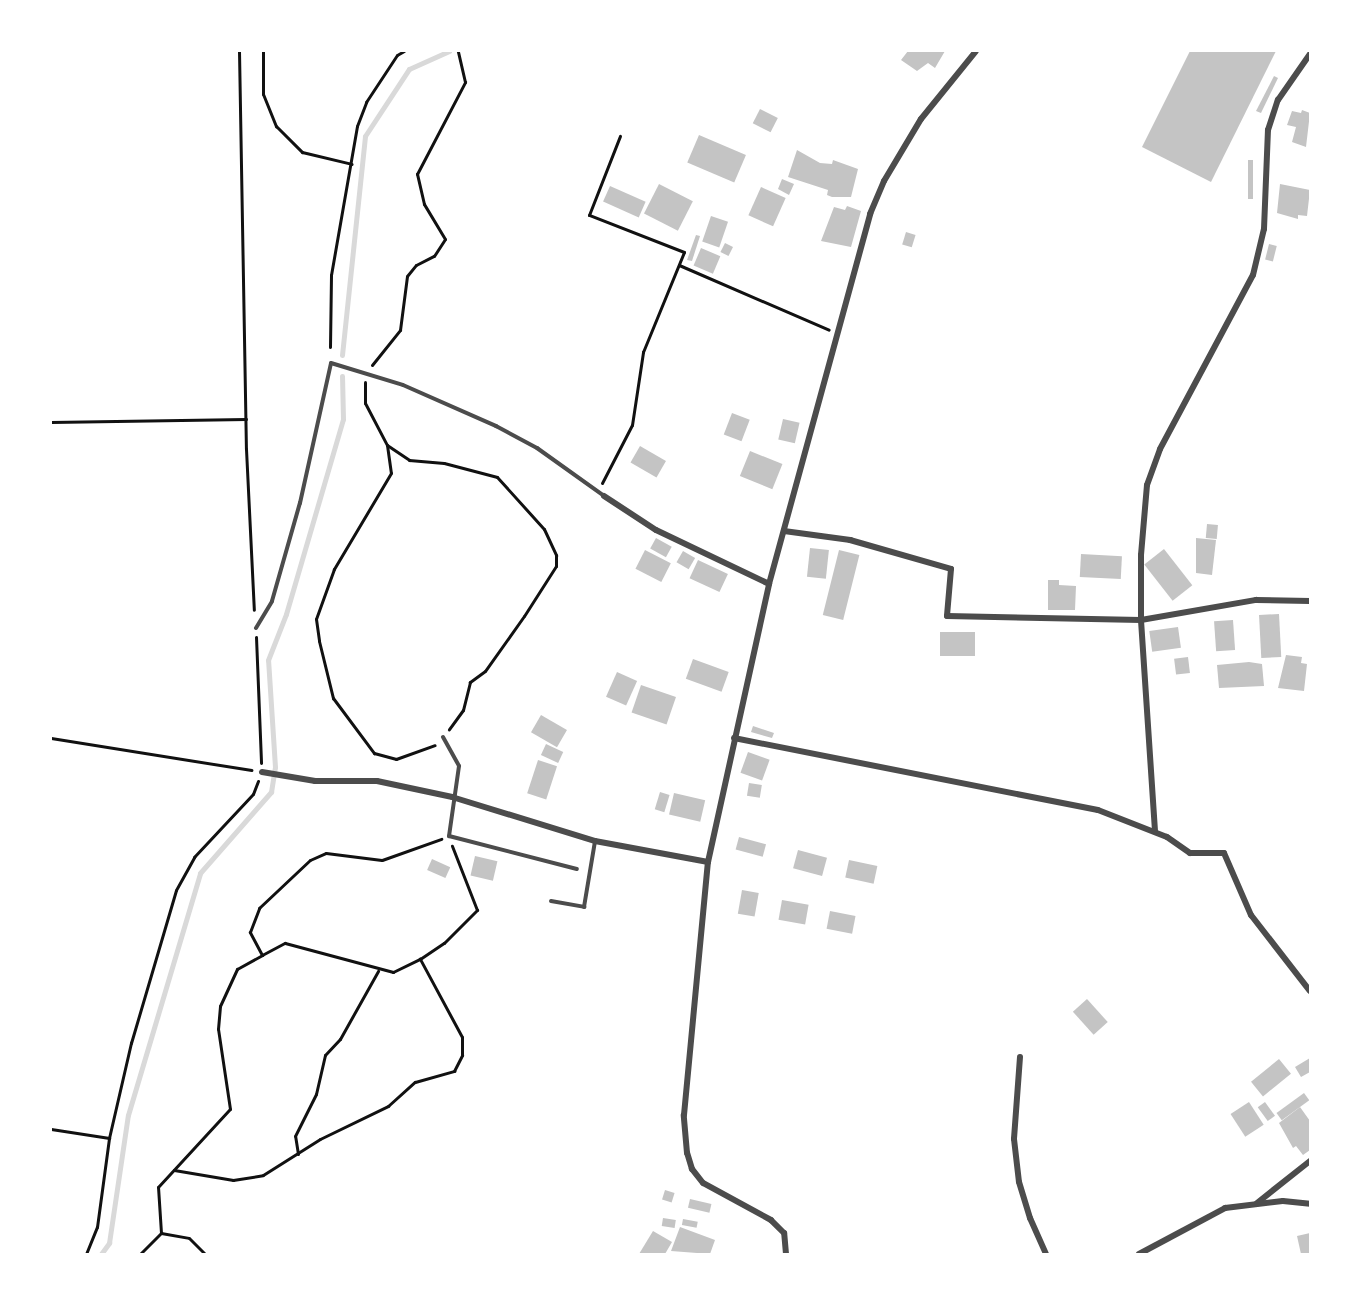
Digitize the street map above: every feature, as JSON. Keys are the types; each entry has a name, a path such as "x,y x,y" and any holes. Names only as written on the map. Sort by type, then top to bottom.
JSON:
{"street":[{"path":"786,1254 784,1233 771,1220 703,1183 692,1169 687,1153 684,1115 708,862 770,584 870,214 884,181 921,119 976,51"},
{"path":"1155,831 1141,620 1141,555 1147,485 1160,449 1253,276 1264,229 1268,130 1278,100 1310,54"},
{"path":"604,496 656,530 770,584"},
{"path":"784,531 850,540 951,569 947,615 1141,620 1256,600 1310,601"},
{"path":"734,738 1098,810 1155,831 1190,853 1224,853 1251,915 1310,991"},
{"path":"262,772 315,781 377,781 452,797 595,841 708,862"},
{"path":"1020,1057 1014,1090 1018,1171 1029,1218 1046,1254"},
{"path":"1256,1203 1310,1161"},
{"path":"1139,1254 1209,1215 1256,1203 1310,1204"}],"lane":[{"path":"256,628 272,601 300,503 331,363 403,385 496,426 597,489 604,496"},
{"path":"442,737 459,766 452,797 449,836 577,869"},
{"path":"551,901 584,907 595,841"}],"path":[{"path":"86,1254 97,1227 109,1138 131,1043 176,890 194,857 253,794 262,772 246,419 239,51"},
{"path":"262,51 264,102 283,136 302,152 351,164"},
{"path":"330,347 331,275 357,126 366,102 397,55 404,51"},
{"path":"386,350 400,330 407,276 417,265 434,256 445,238 424,204 417,174 465,82 458,52"},
{"path":"597,489 632,425 643,352 684,252 589,215 620,136"},
{"path":"679,265 837,333"},
{"path":"365,403 387,445 391,473 334,568 316,619 333,698 375,753 396,759 434,746 442,737 463,710 470,682 485,671 556,566 556,555 543,529 497,477 444,463 410,460 387,445"},
{"path":"51,423 246,419"},
{"path":"51,738 262,772"},
{"path":"140,1254 161,1233 158,1187 231,1109 218,1029 220,1006 237,969 285,943 378,971 393,972 420,959 444,943 477,910 449,836 382,860 326,853 310,860 259,908 250,932 262,955"},
{"path":"174,1170 233,1180 263,1175 320,1139 388,1106 415,1082 454,1071 462,1055 462,1038 420,959"},
{"path":"298,1155 296,1136 316,1094 325,1055 340,1039 378,971"},
{"path":"51,1129 109,1138"},
{"path":"161,1233 189,1238 205,1254"}],"building":[{"path":"908,51 945,51 935,68 928,63 917,71 901,60"},
{"path":"1190,51 1276,51 1211,182 1142,147"},
{"path":"1274,76 1278,78 1261,113 1256,111"},
{"path":"760,109 778,118 771,132 753,123"},
{"path":"1302,110 1310,113 1306,147 1292,142 1296,127 1287,125 1292,111 1301,113"},
{"path":"699,135 746,155 734,183 687,163"},
{"path":"797,150 820,163 832,164 833,160 858,169 851,197 832,197 827,195 828,190 788,177"},
{"path":"1248,160 1253,160 1253,199 1248,199"},
{"path":"782,179 794,184 789,195 778,189"},
{"path":"659,184 693,201 678,231 644,213"},
{"path":"1280,184 1310,190 1307,216 1298,215 1298,219 1277,213"},
{"path":"610,186 646,202 639,217 603,202"},
{"path":"761,187 786,198 773,226 748,215"},
{"path":"847,206 861,211 851,247 821,241 834,207 845,210"},
{"path":"711,216 728,222 719,247 702,242"},
{"path":"906,232 916,235 912,247 902,244"},
{"path":"696,235 700,236 692,261 687,260"},
{"path":"725,243 733,247 728,256 720,252"},
{"path":"1269,244 1277,246 1273,261 1265,260"},
{"path":"701,248 720,256 713,274 694,265"},
{"path":"732,413 750,420 741,441 724,434"},
{"path":"783,419 800,423 795,443 778,439"},
{"path":"640,446 666,461 656,477 630,462"},
{"path":"750,451 782,464 772,489 740,476"},
{"path":"1207,524 1218,525 1217,539 1206,538"},
{"path":"656,538 672,547 666,557 650,548"},
{"path":"1196,538 1216,540 1212,575 1196,573"},
{"path":"810,548 829,550 826,579 807,577"},
{"path":"1164,549 1192,585 1173,601 1144,564"},
{"path":"645,550 671,563 661,582 635,569"},
{"path":"839,550 859,555 843,620 823,615"},
{"path":"683,551 695,558 689,569 676,562"},
{"path":"1081,554 1122,556 1121,579 1080,577"},
{"path":"698,560 728,574 719,592 690,578"},
{"path":"1048,580 1059,580 1059,585 1076,586 1075,610 1048,610"},
{"path":"1279,614 1281,657 1261,658 1259,615"},
{"path":"1233,620 1235,650 1216,651 1214,621"},
{"path":"1178,627 1181,648 1152,652 1149,631"},
{"path":"940,632 975,632 975,656 940,656"},
{"path":"1286,655 1302,657 1301,663 1307,664 1304,691 1278,688"},
{"path":"1188,657 1190,673 1176,675 1174,659"},
{"path":"693,659 729,672 722,692 686,679"},
{"path":"1249,662 1262,664 1264,686 1219,688 1217,665"},
{"path":"617,672 637,681 626,706 606,697"},
{"path":"641,685 676,697 667,724 632,712"},
{"path":"541,715 567,730 557,747 531,732"},
{"path":"753,726 774,733 772,738 751,732"},
{"path":"546,744 563,752 558,763 541,755"},
{"path":"748,752 770,760 762,781 740,773"},
{"path":"538,760 557,766 546,799 527,793"},
{"path":"749,783 762,785 760,798 747,796"},
{"path":"660,792 670,795 664,812 655,809"},
{"path":"674,793 705,800 700,822 669,814"},
{"path":"739,837 766,844 763,857 736,850"},
{"path":"798,850 827,858 822,876 793,868"},
{"path":"475,856 497,861 493,881 471,875"},
{"path":"432,859 450,867 445,878 427,870"},
{"path":"849,860 877,866 874,884 845,878"},
{"path":"742,890 759,893 755,917 738,914"},
{"path":"782,900 809,905 805,924 779,920"},
{"path":"830,911 856,916 852,934 827,929"},
{"path":"1087,999 1108,1022 1094,1035 1073,1012"},
{"path":"1310,1058 1310,1072 1301,1077 1295,1067"},
{"path":"1279,1059 1291,1074 1263,1096 1251,1082"},
{"path":"1304,1093 1309,1100 1282,1120 1276,1113"},
{"path":"1249,1102 1264,1125 1245,1137 1231,1114"},
{"path":"1265,1102 1275,1116 1268,1121 1258,1107"},
{"path":"1300,1107 1310,1121 1310,1150 1303,1155 1296,1146 1293,1148 1279,1123"},
{"path":"665,1190 675,1193 672,1202 662,1200"},
{"path":"690,1199 711,1204 709,1213 688,1208"},
{"path":"663,1218 676,1220 675,1228 662,1226"},
{"path":"683,1219 698,1222 697,1228 682,1225"},
{"path":"680,1227 715,1240 710,1254 671,1251"},
{"path":"653,1231 672,1242 665,1254 639,1254"},
{"path":"1310,1233 1310,1254 1301,1254 1297,1236"}],"waterway":[{"path":"342,355 365,136 409,69 449,51"},
{"path":"101,1254 109,1243 128,1115 200,873 271,792 275,767 268,660 286,614 343,419 342,376"}]}
